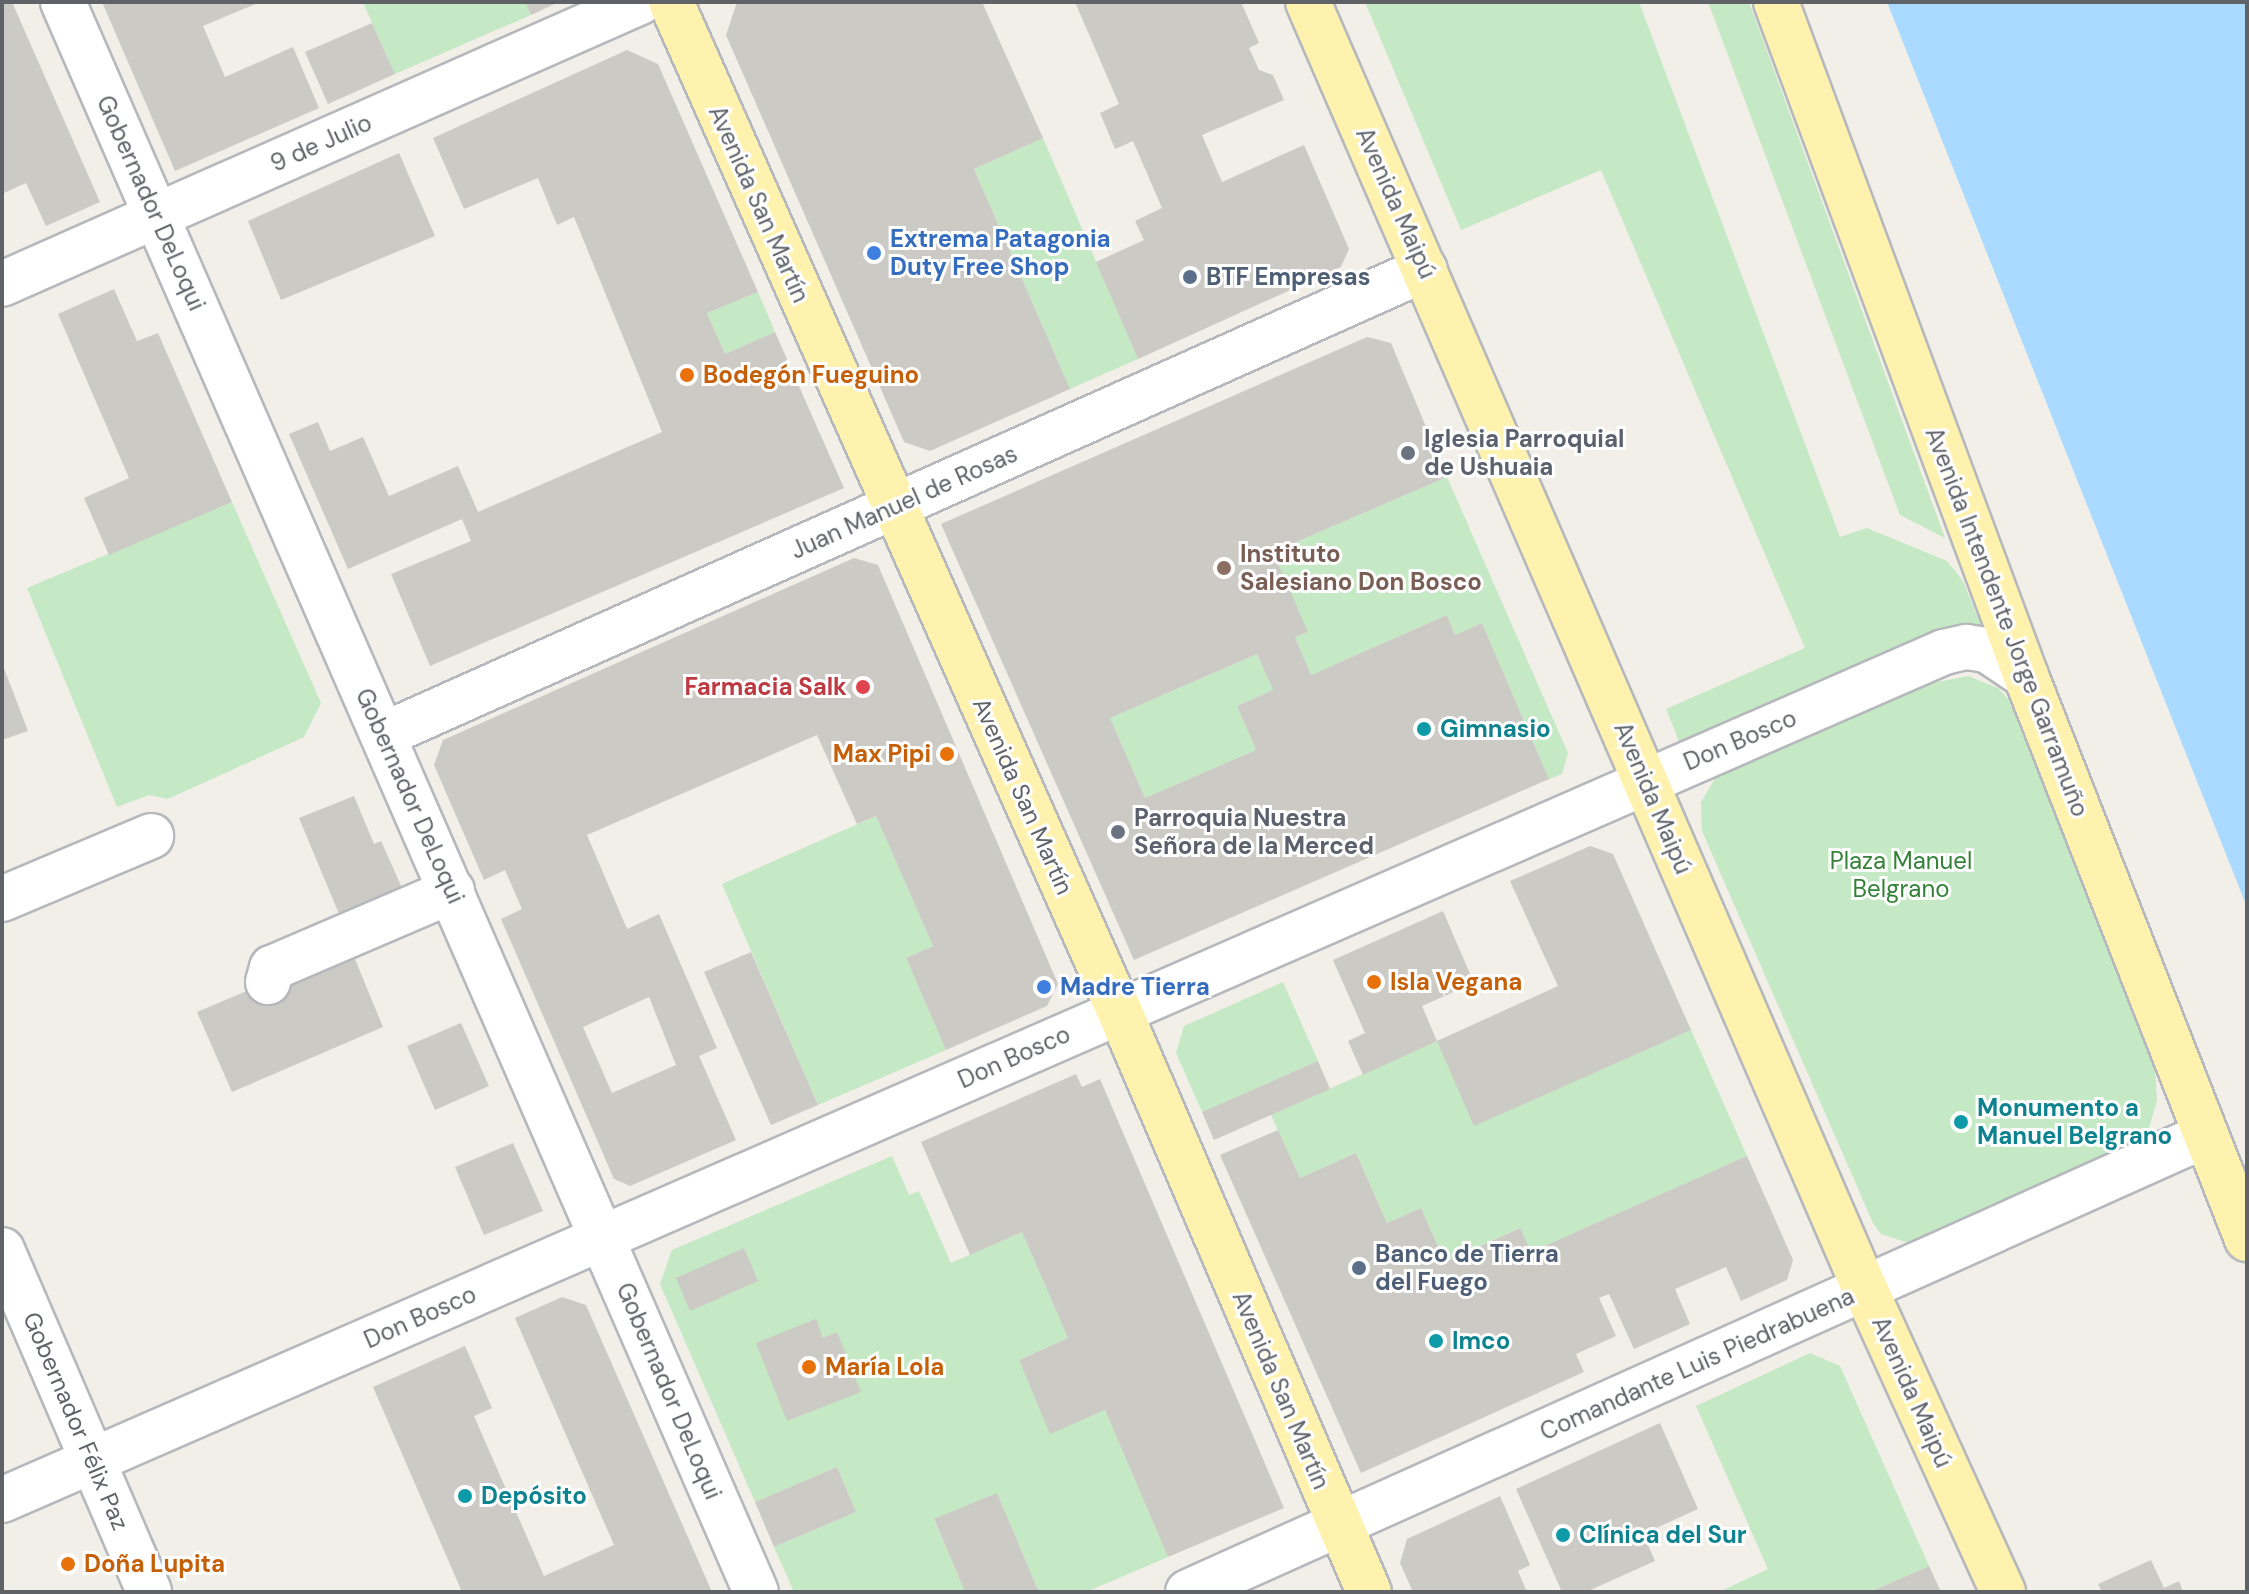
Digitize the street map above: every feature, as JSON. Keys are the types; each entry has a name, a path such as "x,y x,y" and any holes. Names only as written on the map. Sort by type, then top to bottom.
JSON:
{"main road":[{"name":"Avenida San Martín","path":"671,2 1119,1010 1369,1592"},
{"name":"Avenida Maipú","path":"1308,2 1865,1289 2003,1592"},
{"name":"Avenida Intendente Jorge Garramuño","path":"1776,2 2026,676 2247,1239"}],"street":[{"name":"Gobernador DeLoqui","path":"63,2 756,1592"},
{"name":"9 de Julio","path":"2,284 640,2"},
{"name":"Juan Manuel de Rosas","path":"383,735 1425,269"},
{"name":"Don Bosco","path":"2,1500 1944,652 1966,647 1987,650 2026,676"},
{"path":"2,899 151,836"},
{"path":"268,982 272,968 452,891"},
{"name":"Comandante Luis Piedrabuena","path":"1188,1592 2206,1135"},
{"name":"Gobernador Félix Paz","path":"2,1250 149,1592"}],"green space":[{"path":"363,2 525,2 531,15 395,74"},
{"path":"1365,2 1639,2 1840,537 1867,528 1947,561 1963,581 1986,638 1681,746 1666,709 1805,648 1601,170 1461,230"},
{"path":"1708,2 1749,2 1945,538 1900,515"},
{"path":"1043,138 1138,359 1070,389 974,169"},
{"path":"758,292 775,332 725,354 707,313"},
{"path":"1447,477 1568,753 1562,774 1549,779 1482,623 1455,635 1447,615 1311,675 1295,637 1307,632 1273,552"},
{"path":"232,502 321,703 304,737 168,799 149,795 117,807 27,588"},
{"path":"1257,654 1273,690 1237,706 1256,750 1145,798 1110,718"},
{"name":"Plaza Manuel Belgrano","path":"1968,676 1998,688 2009,700 2155,1068 2157,1101 2148,1131 2136,1145 1909,1243 1881,1234 1873,1223 1702,831 1701,802 1716,777 1729,768 1918,686"},
{"path":"876,816 933,946 906,958 946,1050 818,1105 722,884"},
{"path":"1283,982 1318,1061 1202,1112 1176,1053 1184,1026"},
{"path":"1691,1030 1747,1156 1531,1252 1519,1228 1445,1262 1421,1208 1387,1223 1356,1153 1300,1178 1271,1115 1437,1041 1541,1096"},
{"path":"892,1156 909,1195 919,1191 951,1263 1022,1232 1068,1338 1019,1360 1050,1433 1105,1410 1168,1557 1086,1592 1039,1592 997,1493 934,1520 965,1592 794,1592 774,1547 856,1512 837,1467 755,1502 660,1284 672,1250"},
{"path":"1810,1353 1840,1366 1929,1566 1870,1592 1719,1592 1768,1569 1696,1406"}],"water":[{"path":"1887,2 2247,2 2247,907"}],"building":[{"path":"2,2 12,2 100,202 46,226 26,183 2,194"},
{"path":"102,2 260,2 203,26 225,77 293,47 319,108 175,171"},
{"path":"525,2 559,2 531,15"},
{"path":"737,2 982,2 1043,138 974,169 1070,389 930,451 904,442 726,35"},
{"path":"1075,2 1241,2 1259,43 1249,48 1259,70 1273,75 1284,100 1202,135 1222,182 1304,145 1349,249 1341,267 1138,359 1096,262 1144,240 1135,221 1162,208 1133,141 1115,149 1100,113 1119,104"},
{"path":"372,23 395,74 328,104 305,52"},
{"path":"627,50 658,64 758,292 707,313 725,354 775,332 844,488 430,666 391,574 471,541 462,519 348,569 289,434 318,422 330,451 363,437 389,496 458,466 478,512 662,432 574,217 557,225 538,178 464,209 433,138"},
{"path":"399,153 435,236 281,300 248,221"},
{"path":"114,289 137,341 158,333 232,502 109,555 84,498 129,478 58,314"},
{"name":"Instituto Salesiano Don Bosco","path":"1367,337 1391,343 1447,477 1273,552 1308,632 1295,637 1311,675 1447,615 1455,635 1482,623 1549,779 1134,960 941,524","holes":["1257,654 1273,690 1237,706 1256,750 1145,798 1110,718"]},
{"path":"854,558 878,565 1058,984 1047,1006 946,1050 906,958 933,946 876,816 857,824 817,735 587,835 627,929 659,914 717,1048 699,1056 736,1140 630,1186 614,1179 501,919 522,909 505,870 484,880 434,765 443,740","holes":["649,997 676,1065 612,1093 583,1027"]},
{"path":"2,663 28,731 2,740"},
{"path":"354,796 374,844 381,841 407,899 344,926 299,818"},
{"path":"1590,846 1613,854 1691,1030 1474,1126 1437,1041 1558,986 1510,881"},
{"path":"1443,911 1474,983 1422,1006 1437,1041 1363,1075 1348,1041 1365,1033 1333,960"},
{"path":"350,947 383,1027 232,1092 197,1012"},
{"path":"751,952 818,1105 771,1125 704,972"},
{"path":"461,1023 489,1086 435,1110 407,1046"},
{"path":"1318,1061 1330,1089 1214,1140 1202,1112"},
{"path":"1076,1074 1082,1087 1100,1079 1284,1508 1168,1557 1105,1410 1050,1434 1019,1360 1068,1338 1022,1232 970,1255 921,1142"},
{"path":"1278,1130 1300,1178 1356,1153 1387,1223 1421,1208 1445,1262 1520,1228 1531,1252 1747,1156 1793,1260 1787,1280 1741,1301 1726,1267 1675,1289 1690,1324 1634,1349 1609,1294 1599,1298 1616,1336 1576,1354 1584,1372 1361,1473 1220,1155"},
{"path":"513,1143 543,1211 484,1235 455,1167"},
{"path":"744,1248 758,1281 690,1311 676,1278"},
{"path":"562,1297 586,1305 712,1592 462,1592 373,1387 465,1346 492,1408 474,1416 544,1576 614,1545 515,1318"},
{"name":"María Lola","path":"816,1319 823,1338 837,1332 861,1392 787,1421 756,1343"},
{"path":"1660,1423 1698,1509 1643,1534 1655,1561 1586,1592 1562,1592 1516,1489"},
{"path":"837,1467 856,1512 774,1547 755,1502"},
{"path":"997,1493 1039,1592 965,1592 934,1519"},
{"path":"1500,1496 1530,1565 1518,1571 1527,1592 1413,1592 1400,1563 1407,1539"},
{"path":"2151,1560 2164,1588 2179,1581 2183,1592 2102,1592 2098,1584"},
{"path":"1929,1566 1941,1592 1870,1592"}],"place":[{"name":"Extrema Patagonia Duty Free Shop","path":"874,253"},
{"name":"BTF Empresas","path":"1190,277"},
{"name":"Bodegón Fueguino","path":"687,375"},
{"name":"Iglesia Parroquial de Ushuaia","path":"1408,453"},
{"name":"Instituto Salesiano Don Bosco","path":"1224,568"},
{"name":"Farmacia Salk","path":"863,687"},
{"name":"Gimnasio","path":"1424,729"},
{"name":"Max Pipi","path":"947,754"},
{"name":"Parroquia Nuestra Señora de la Merced","path":"1118,832"},
{"name":"Isla Vegana","path":"1374,982"},
{"name":"Madre Tierra","path":"1044,987"},
{"name":"Monumento a Manuel Belgrano","path":"1961,1122"},
{"name":"Banco de Tierra del Fuego","path":"1359,1268"},
{"name":"Imco","path":"1436,1341"},
{"name":"María Lola","path":"809,1367"},
{"name":"Depósito","path":"465,1496"},
{"name":"Clínica del Sur","path":"1563,1535"},
{"name":"Doña Lupita","path":"68,1564"}]}
